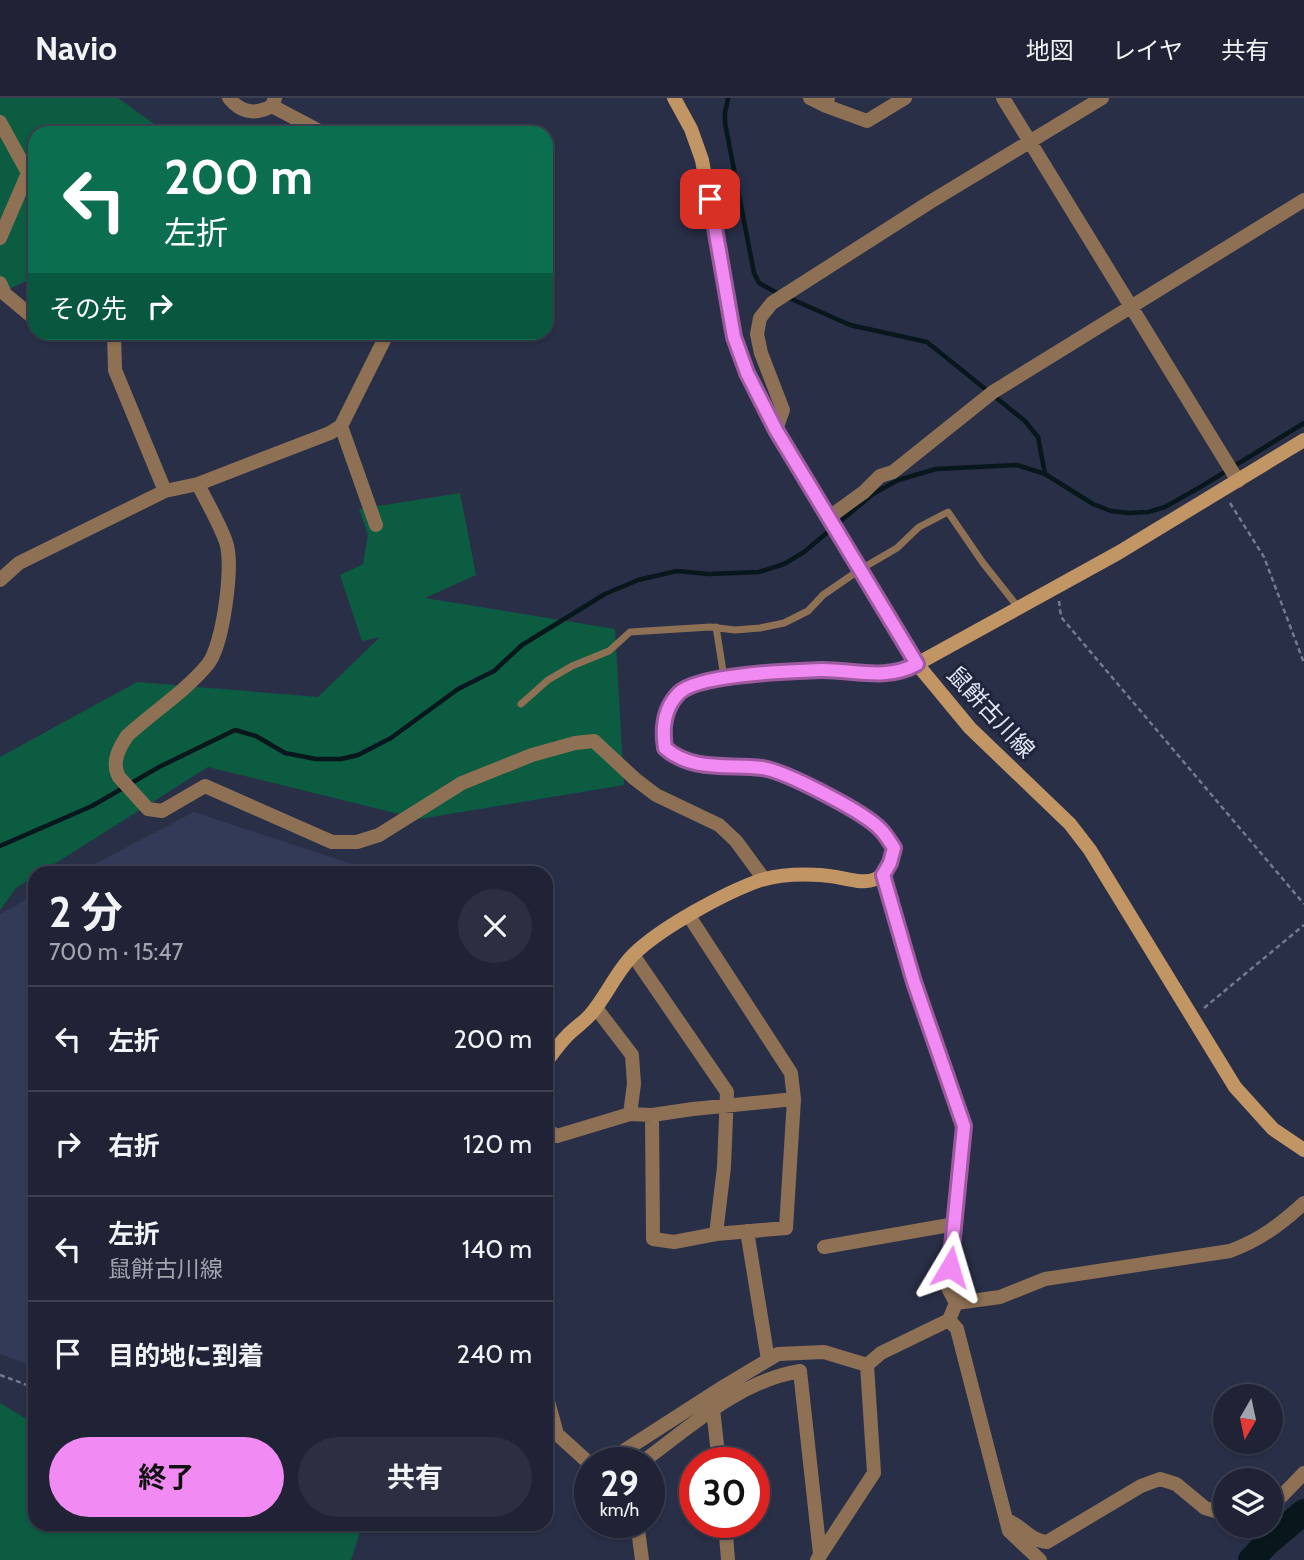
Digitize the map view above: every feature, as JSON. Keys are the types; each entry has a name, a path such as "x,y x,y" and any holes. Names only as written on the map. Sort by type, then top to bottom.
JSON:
{"street":[{"path":"229,98 243,110 253,113 273,102 312,126"},
{"name":"鼠餅古川線","path":"674,98 691,129 702,160 730,318 740,355 776,430 839,533 857,572 917,664 971,728 1070,824 1090,850 1235,1087 1273,1129 1304,1149"},
{"path":"810,98 827,102 867,121 905,98"},
{"path":"1003,98 1233,472"},
{"path":"776,430 783,410 761,353 757,334 760,318 774,302 930,202 1102,98"},
{"path":"0,122 28,173 0,238"},
{"path":"829,518 864,492 880,476 893,472 989,394 1304,200"},
{"path":"0,283 5,294 28,313"},
{"path":"114,340 115,369 164,491"},
{"path":"0,580 19,563 164,491 198,484 330,433 341,426 384,340"},
{"path":"341,426 376,526"},
{"path":"553,1053 596,1008 633,954 666,930 726,894 764,879 821,875 869,883 883,875 890,863 894,848 880,828 792,777 765,768 689,764 665,748 662,731 664,722 680,692 724,677 823,670 887,674 906,670 1118,553 1223,491 1233,472 1304,440"},
{"path":"198,484 229,555 221,631 217,648 206,666 127,736 118,750 116,771 119,777 148,809 162,811 205,786 332,842 357,842 379,835 462,783 532,755 575,743 594,741 656,795 719,825 736,841 764,879"},
{"path":"883,875 914,982 964,1126 948,1288 956,1303"},
{"path":"652,1115 653,1239 674,1242 716,1234 786,1228 794,1100 791,1073 689,916"},
{"path":"633,954 727,1092 724,1167 716,1234"},
{"path":"596,1008 632,1055 634,1084 630,1114"},
{"path":"553,1134 557,1136 630,1114 652,1115 794,1100"},
{"path":"956,1303 1000,1297 1045,1279 1230,1251 1252,1243 1278,1227 1304,1203"},
{"path":"824,1247 955,1224"},
{"path":"747,1231 768,1360"},
{"path":"867,1365 881,1353 949,1320 956,1303"},
{"path":"949,1320 957,1329 1006,1520 1013,1536 1040,1560"},
{"path":"630,1447 778,1354 824,1352 867,1365"},
{"path":"819,1557 874,1473 867,1365"},
{"path":"662,1447 720,1404 777,1375 800,1371 819,1557"},
{"path":"713,1409 717,1447"},
{"path":"553,1419 557,1434 574,1449"},
{"path":"1283,1495 1304,1473"},
{"path":"1006,1520 1016,1523 1037,1541 1047,1542 1142,1486 1160,1479 1176,1484 1205,1508 1213,1510"},
{"path":"640,1538 642,1560"},
{"path":"726,1538 728,1560"}],"lane":[{"path":"521,704 548,680 572,666 609,651 630,632 716,627 723,630 747,629 784,623 808,611 823,595 897,548 919,527 948,512 982,563 1018,607"},
{"path":"716,627 724,677"}],"path":[{"path":"1223,491 1264,557 1304,663"},
{"path":"1058,584 1061,617 1304,904"},
{"path":"1192,1018 1304,925"},
{"path":"0,1375 28,1385"}],"shaded area":[{"path":"194,812 358,866 90,866"},
{"path":"28,899 28,1364 0,1354 0,914"}],"green space":[{"path":"0,98 118,98 157,126 28,126 28,280 0,293"},
{"path":"460,493 476,575 425,598 615,629 624,785 419,819 208,767 51,866 28,866 28,880 16,888 0,910 0,757 137,682 318,697 380,637 362,641 340,575 363,564 368,535 359,509"},
{"path":"0,1403 28,1420 28,1531 361,1531 351,1560 0,1560"}],"waterway":[{"path":"728,98 725,123 754,273 759,283 779,294"},
{"path":"787,297 850,325 927,342 1025,421 1038,437 1045,474"},
{"path":"0,846 92,806 159,767 235,730 256,736 285,753 316,759 341,759 358,755 391,738 458,689 494,671 522,645 605,594 638,580 677,571 709,574 759,572 784,564 804,552 873,494 898,480 936,469 1017,465 1045,474 1093,504 1111,511 1148,512 1165,507 1202,486 1304,423"},
{"path":"1251,1560 1304,1512"}],"route":[{"path":"710,199 734,337 747,373 776,430 917,664 906,670 887,674 823,670 724,677 701,683 680,692 667,713 662,731 665,748 689,764 765,768 792,777 880,828 894,848 883,875 914,982 964,1126 950,1267"}]}
